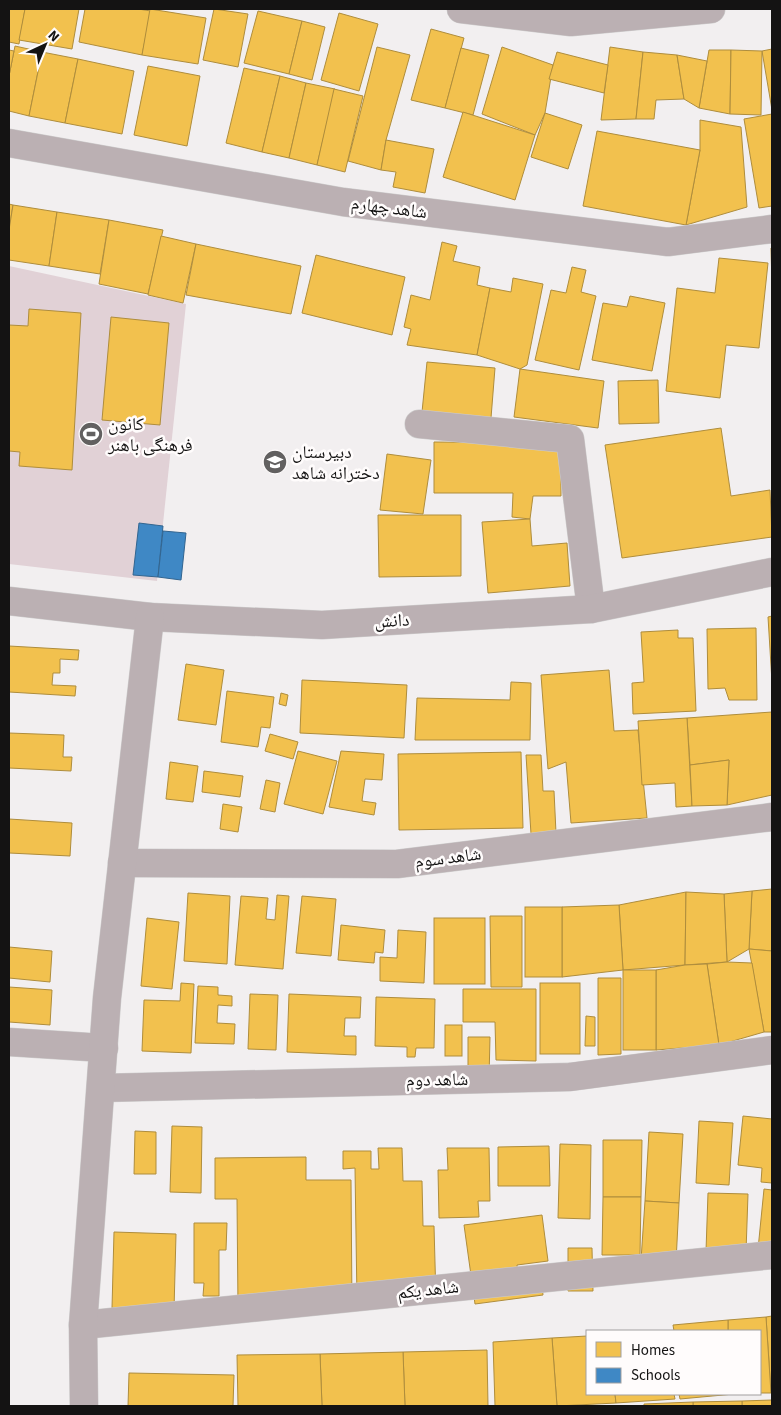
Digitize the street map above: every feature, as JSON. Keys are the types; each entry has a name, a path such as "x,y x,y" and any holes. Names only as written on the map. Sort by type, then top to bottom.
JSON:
{"street":[{"path":"462,9 571,22 711,9"},
{"name":"شاهد چهارم","path":"9,143 343,202 668,242 772,229"},
{"path":"419,424 570,439 591,609"},
{"name":"دانش","path":"9,601 150,618 322,625 591,609 772,572"},
{"path":"84,1406 83,1325 100,1088 122,863 150,618"},
{"name":"شاهد سوم","path":"122,863 396,864 772,817"},
{"path":"9,1042 104,1048"},
{"name":"شاهد دوم","path":"100,1088 570,1077 772,1050"},
{"name":"شاهد یکم","path":"83,1325 772,1256"}],"shaded area":[{"name":"کانون فرهنگی باهنر","path":"9,266 186,304 157,581 9,564"}],"building: Homes":[{"path":"9,9 25,9 19,44 9,42"},
{"path":"25,9 79,9 72,49 19,40"},
{"path":"85,9 138,9 151,11 142,55 79,42"},
{"path":"150,9 206,18 198,64 142,55"},
{"path":"214,9 248,14 238,67 203,60"},
{"path":"258,11 302,21 289,74 244,63"},
{"path":"339,13 378,24 359,91 321,80"},
{"path":"302,21 325,27 312,80 289,74"},
{"path":"431,29 464,38 445,108 411,100"},
{"path":"15,46 42,52 29,116 9,111 9,76"},
{"path":"377,47 410,55 386,140 381,170 348,161"},
{"path":"502,47 553,65 545,113 535,135 482,114"},
{"path":"610,47 643,52 636,119 601,120"},
{"path":"461,48 489,55 473,115 445,108"},
{"path":"772,49 772,110 762,51"},
{"path":"9,50 14,51 9,76"},
{"path":"709,50 731,50 730,114 699,108"},
{"path":"731,50 762,51 761,115 730,114"},
{"path":"42,52 78,59 65,123 29,116"},
{"path":"557,52 608,65 604,93 549,79"},
{"path":"643,52 677,55 684,99 656,100 654,119 636,119"},
{"path":"677,55 707,61 699,108 684,99"},
{"path":"78,59 134,71 122,134 65,123"},
{"path":"148,66 200,76 187,146 134,135"},
{"path":"244,68 280,76 262,152 226,143"},
{"path":"280,76 306,83 289,158 262,152"},
{"path":"306,83 335,89 317,165 289,158"},
{"path":"334,89 363,96 345,172 317,165"},
{"path":"463,112 535,135 515,200 443,177"},
{"path":"545,113 582,125 568,169 531,157"},
{"path":"772,114 772,206 759,208 744,119"},
{"path":"700,120 741,127 747,207 686,225 700,150"},
{"path":"597,131 700,150 686,225 583,206"},
{"path":"386,140 434,149 425,193 393,187 396,172 381,170"},
{"path":"9,204 13,205 9,230"},
{"path":"13,205 57,212 49,266 9,260 9,230"},
{"path":"57,212 109,220 100,274 49,266"},
{"path":"109,220 163,230 148,294 99,284"},
{"path":"161,236 196,244 183,303 148,295"},
{"path":"442,242 457,246 453,261 480,267 477,285 490,288 477,355 407,345 411,329 404,327 411,295 430,300"},
{"path":"196,244 301,266 291,314 186,295"},
{"path":"771,248 772,248 772,286"},
{"path":"316,255 405,277 392,335 302,313"},
{"path":"719,258 768,263 759,348 726,345 720,398 666,391 677,288 715,293"},
{"path":"572,267 586,270 581,292 596,296 579,370 535,360 551,290 566,293"},
{"path":"513,278 543,284 527,365 520,369 477,355 490,288 511,292"},
{"path":"630,296 665,303 652,371 592,360 603,303 627,307"},
{"path":"29,309 81,313 72,470 19,466 20,452 9,451 9,325 28,326"},
{"path":"111,317 169,323 160,425 102,420"},
{"path":"427,362 495,368 491,418 422,412"},
{"path":"520,369 604,381 598,428 514,417"},
{"path":"658,380 659,423 619,424 618,381"},
{"path":"721,428 731,496 770,490 772,537 622,558 605,445"},
{"path":"434,442 561,443 561,496 533,496 530,519 512,517 513,493 434,493"},
{"path":"387,454 431,460 423,514 380,510"},
{"path":"378,515 461,515 461,576 379,577"},
{"path":"530,519 532,546 567,543 570,586 488,593 482,522"},
{"path":"772,616 772,682 768,617"},
{"path":"756,628 757,700 729,700 725,688 708,689 707,629"},
{"path":"678,630 678,638 693,638 696,711 633,714 632,683 644,682 641,632"},
{"path":"9,646 79,650 78,660 60,659 60,673 53,673 52,685 76,686 75,696 9,692"},
{"path":"186,664 224,670 216,725 178,720"},
{"path":"609,670 614,731 638,730 647,818 571,823 566,762 548,769 541,675"},
{"path":"302,680 407,685 404,738 300,733"},
{"path":"511,682 531,683 530,740 415,740 417,698 510,700"},
{"path":"227,691 274,697 270,728 261,727 258,747 221,742"},
{"path":"281,693 288,695 286,706 279,704"},
{"path":"772,712 772,795 727,805 729,760 690,765 687,718"},
{"path":"687,718 692,806 676,807 675,783 642,785 638,721"},
{"path":"9,733 64,735 63,757 72,757 71,771 9,768"},
{"path":"270,734 298,742 293,759 265,751"},
{"path":"298,751 337,761 323,814 284,804"},
{"path":"341,751 384,754 382,780 365,779 362,801 376,803 374,815 329,807"},
{"path":"521,752 523,828 399,830 398,754"},
{"path":"526,755 541,755 543,791 554,791 556,833 531,834"},
{"path":"729,760 727,805 692,806 690,765"},
{"path":"170,762 198,766 193,802 166,799"},
{"path":"204,771 243,776 240,797 202,792"},
{"path":"266,780 280,783 275,812 260,809"},
{"path":"223,804 242,807 238,832 220,829"},
{"path":"9,819 72,823 70,856 9,853"},
{"path":"772,889 772,951 749,949 752,891"},
{"path":"752,891 749,949 727,962 724,894"},
{"path":"686,892 685,965 623,970 619,905"},
{"path":"686,892 724,894 727,962 685,965"},
{"path":"188,893 230,896 227,964 184,961"},
{"path":"277,895 289,896 283,969 235,965 241,896 268,898 266,919 275,920"},
{"path":"302,896 336,899 331,956 296,953"},
{"path":"619,905 623,970 562,977 562,907"},
{"path":"525,907 562,907 562,977 525,977"},
{"path":"490,916 522,916 522,987 491,987"},
{"path":"147,918 179,922 172,989 141,986"},
{"path":"434,918 485,918 485,984 434,984"},
{"path":"341,925 385,930 383,953 375,952 374,963 338,960"},
{"path":"398,930 426,932 424,983 380,981 380,957 397,958"},
{"path":"9,947 52,951 50,982 9,978"},
{"path":"749,949 772,951 772,1032 764,1032"},
{"path":"727,962 752,963 764,1032 719,1045 707,964"},
{"path":"707,964 719,1045 656,1050 656,970 685,965"},
{"path":"623,970 656,970 656,1050 623,1050"},
{"path":"598,978 621,978 621,1054 598,1055"},
{"path":"181,983 194,984 191,1053 142,1051 144,1000 180,1001"},
{"path":"540,983 580,983 580,1054 540,1054"},
{"path":"198,986 218,987 218,995 232,996 232,1006 218,1005 217,1023 235,1024 234,1044 195,1043"},
{"path":"9,987 52,990 50,1025 9,1022"},
{"path":"463,989 536,989 536,1061 496,1060 495,1022 463,1022"},
{"path":"250,994 278,995 276,1050 248,1049"},
{"path":"289,994 361,997 360,1018 345,1018 344,1036 356,1036 356,1055 287,1052"},
{"path":"376,997 435,999 434,1048 416,1048 415,1057 407,1057 407,1047 375,1046"},
{"path":"586,1016 595,1017 595,1046 585,1046"},
{"path":"445,1025 462,1025 462,1056 445,1056"},
{"path":"468,1037 490,1037 489,1079 468,1078"},
{"path":"743,1116 772,1119 772,1183 761,1182 762,1168 738,1165"},
{"path":"699,1121 733,1123 729,1185 696,1183"},
{"path":"172,1126 202,1127 201,1193 170,1192"},
{"path":"135,1131 156,1132 156,1174 134,1174"},
{"path":"649,1132 683,1134 679,1203 645,1201"},
{"path":"603,1140 642,1140 641,1197 603,1197"},
{"path":"560,1144 591,1145 590,1219 558,1218"},
{"path":"549,1146 550,1186 498,1186 498,1147"},
{"path":"378,1148 402,1148 403,1181 422,1181 423,1226 434,1226 436,1299 357,1300 355,1168 343,1169 343,1151 371,1151 371,1169 379,1169"},
{"path":"447,1148 489,1148 490,1201 478,1201 479,1217 439,1218 438,1170 448,1170"},
{"path":"306,1157 306,1180 351,1180 352,1308 238,1308 237,1199 215,1199 215,1158"},
{"path":"764,1189 772,1190 772,1250 758,1249"},
{"path":"708,1193 748,1194 746,1252 706,1251"},
{"path":"603,1197 641,1197 640,1255 602,1255"},
{"path":"645,1201 679,1203 676,1262 641,1260"},
{"path":"542,1215 548,1261 517,1265 518,1278 541,1275 543,1295 475,1304 464,1225"},
{"path":"194,1223 227,1223 226,1250 219,1250 219,1296 203,1296 204,1283 194,1283"},
{"path":"114,1232 176,1234 174,1310 112,1308"},
{"path":"568,1248 592,1248 593,1291 568,1291"},
{"path":"772,1316 772,1393 771,1393 766,1317"},
{"path":"766,1317 771,1393 761,1393 761,1330 728,1330 728,1320"},
{"path":"728,1320 728,1330 674,1330 673,1325"},
{"path":"586,1336 586,1395 615,1395 616,1403 557,1406 552,1338"},
{"path":"552,1338 557,1406 495,1406 493,1342"},
{"path":"487,1350 488,1406 405,1406 403,1352"},
{"path":"403,1352 405,1406 322,1406 320,1354"},
{"path":"320,1354 322,1406 238,1406 237,1355"},
{"path":"129,1373 234,1375 233,1406 128,1406"},
{"path":"615,1395 674,1395 675,1399 616,1403"},
{"path":"679,1395 723,1395 680,1399"},
{"path":"772,1400 772,1406 742,1406 742,1401"},
{"path":"742,1401 742,1406 693,1406 693,1402"},
{"path":"693,1402 693,1406 644,1406 644,1404"}],"building: Schools":[{"path":"139,523 163,526 158,577 133,575"},
{"path":"163,531 186,533 181,580 158,577"}],"place":[{"name":"کانون فرهنگی باهنر","path":"91,434"},
{"name":"دبیرستان دخترانه شاهد","path":"275,462"}]}
